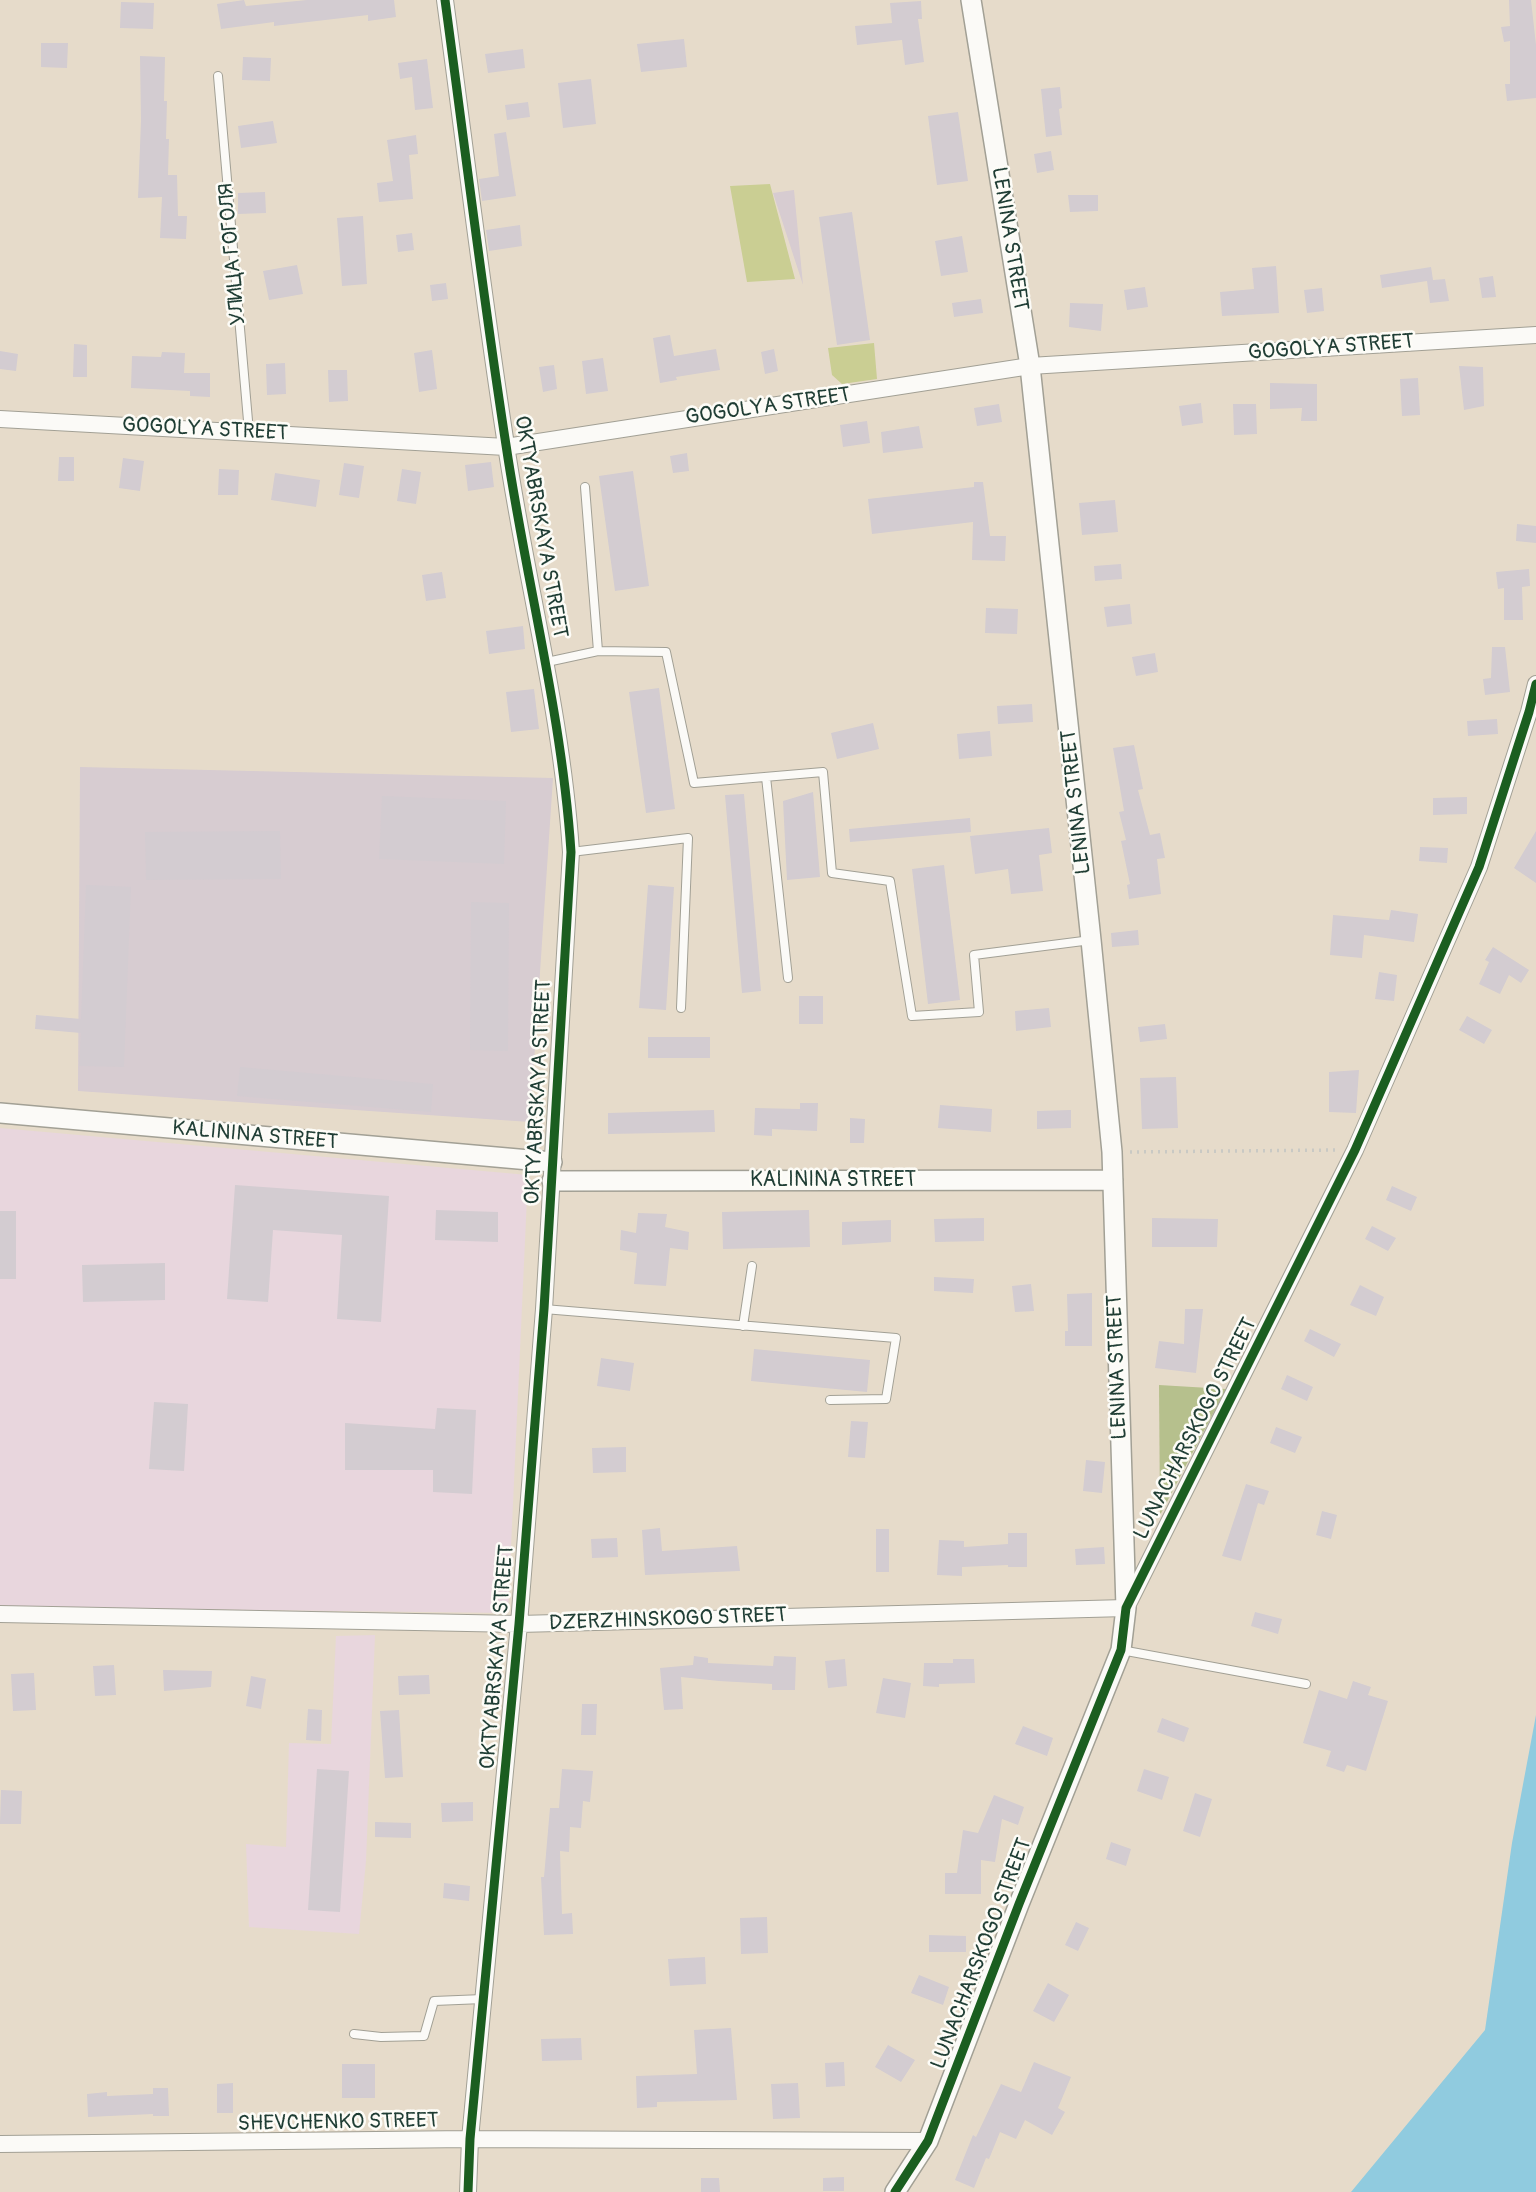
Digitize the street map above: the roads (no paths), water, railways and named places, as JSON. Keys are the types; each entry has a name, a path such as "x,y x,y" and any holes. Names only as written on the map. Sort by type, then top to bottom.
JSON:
{"street":[{"name":"OKTYABRSKAYA STREET","path":"445,0 506,447 547,662 568,804 571,852 544,1309 519,1624 470,2139 468,2192"},
{"name":"LENINA STREET","path":"971,0 1030,366 1112,1152 1126,1608"},
{"name":"GOGOLYA STREET","path":"0,419 506,447 1030,366 1536,335"},
{"name":"LUNACHARSKOGO STREET","path":"895,2192 928,2141 1121,1650 1126,1608 1355,1150 1479,867 1533,710 1536,684"},
{"name":"KALININA STREET","path":"0,1113 552,1172 1113,1180"},
{"name":"DZERZHINSKOGO STREET","path":"0,1614 519,1624 1126,1608"},
{"name":"SHEVCHENKO STREET","path":"0,2144 470,2139 928,2141"}],"lane":[{"name":"УЛИЦА ГОГОЛЯ","path":"218,76 249,432"},
{"path":"585,487 598,651"},
{"path":"547,662 598,651 666,652 694,783 823,772 832,873 890,881 912,1016 979,1012 974,955 1091,940"},
{"path":"766,777 788,978"},
{"path":"571,852 688,838 681,1008"},
{"path":"743,1326 752,1266"},
{"path":"544,1309 896,1338 886,1399 830,1400"},
{"path":"1121,1650 1306,1684"},
{"path":"354,2034 381,2037 424,2036 434,2001 484,1999"}],"water":[{"path":"1536,1715 1536,2192 1351,2192 1485,2030 1512,1843"}]}
